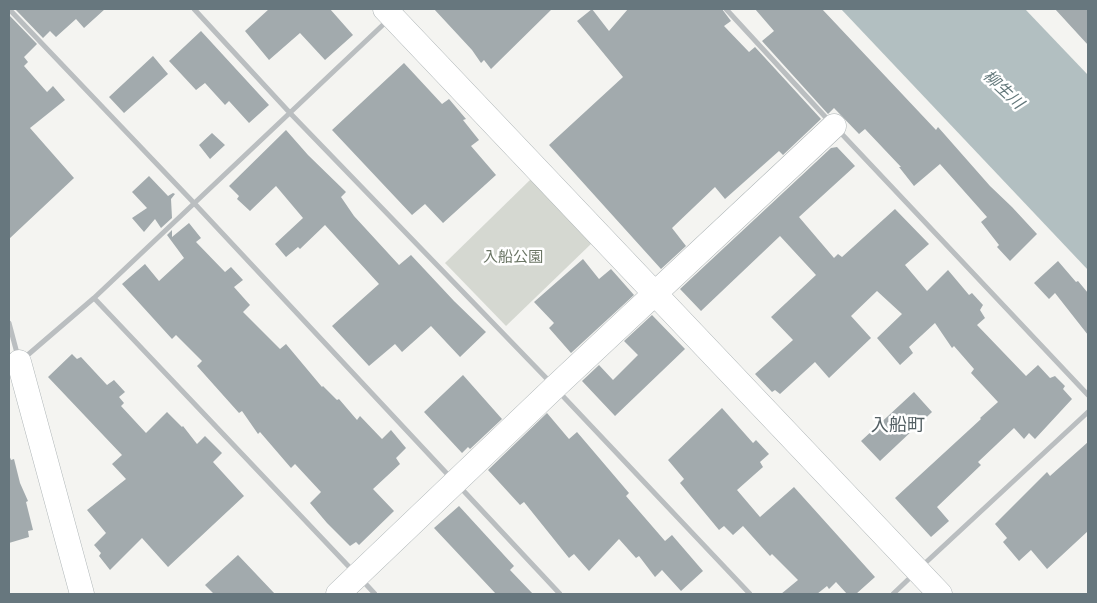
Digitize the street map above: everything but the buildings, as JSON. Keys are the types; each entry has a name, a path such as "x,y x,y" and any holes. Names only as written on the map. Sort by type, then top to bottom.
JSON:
{"street":[{"path":"9,9 194,203 560,594"},
{"path":"194,9 290,113 555,387 750,594"},
{"path":"726,9 1088,395"},
{"path":"17,362 94,298 290,113 391,12 940,594"},
{"path":"338,594 555,387 834,126"},
{"path":"94,298 375,594"},
{"path":"9,323 17,362 82,594"},
{"path":"893,594 1088,412"}],"green space":[{"name":"入船公園","path":"531,179 592,243 506,326 445,263"}],"water":[{"name":"柳生川","path":"841,9 1025,9 1088,75 1088,270"}],"district":[{"name":"入船町","path":"898,426"}]}
